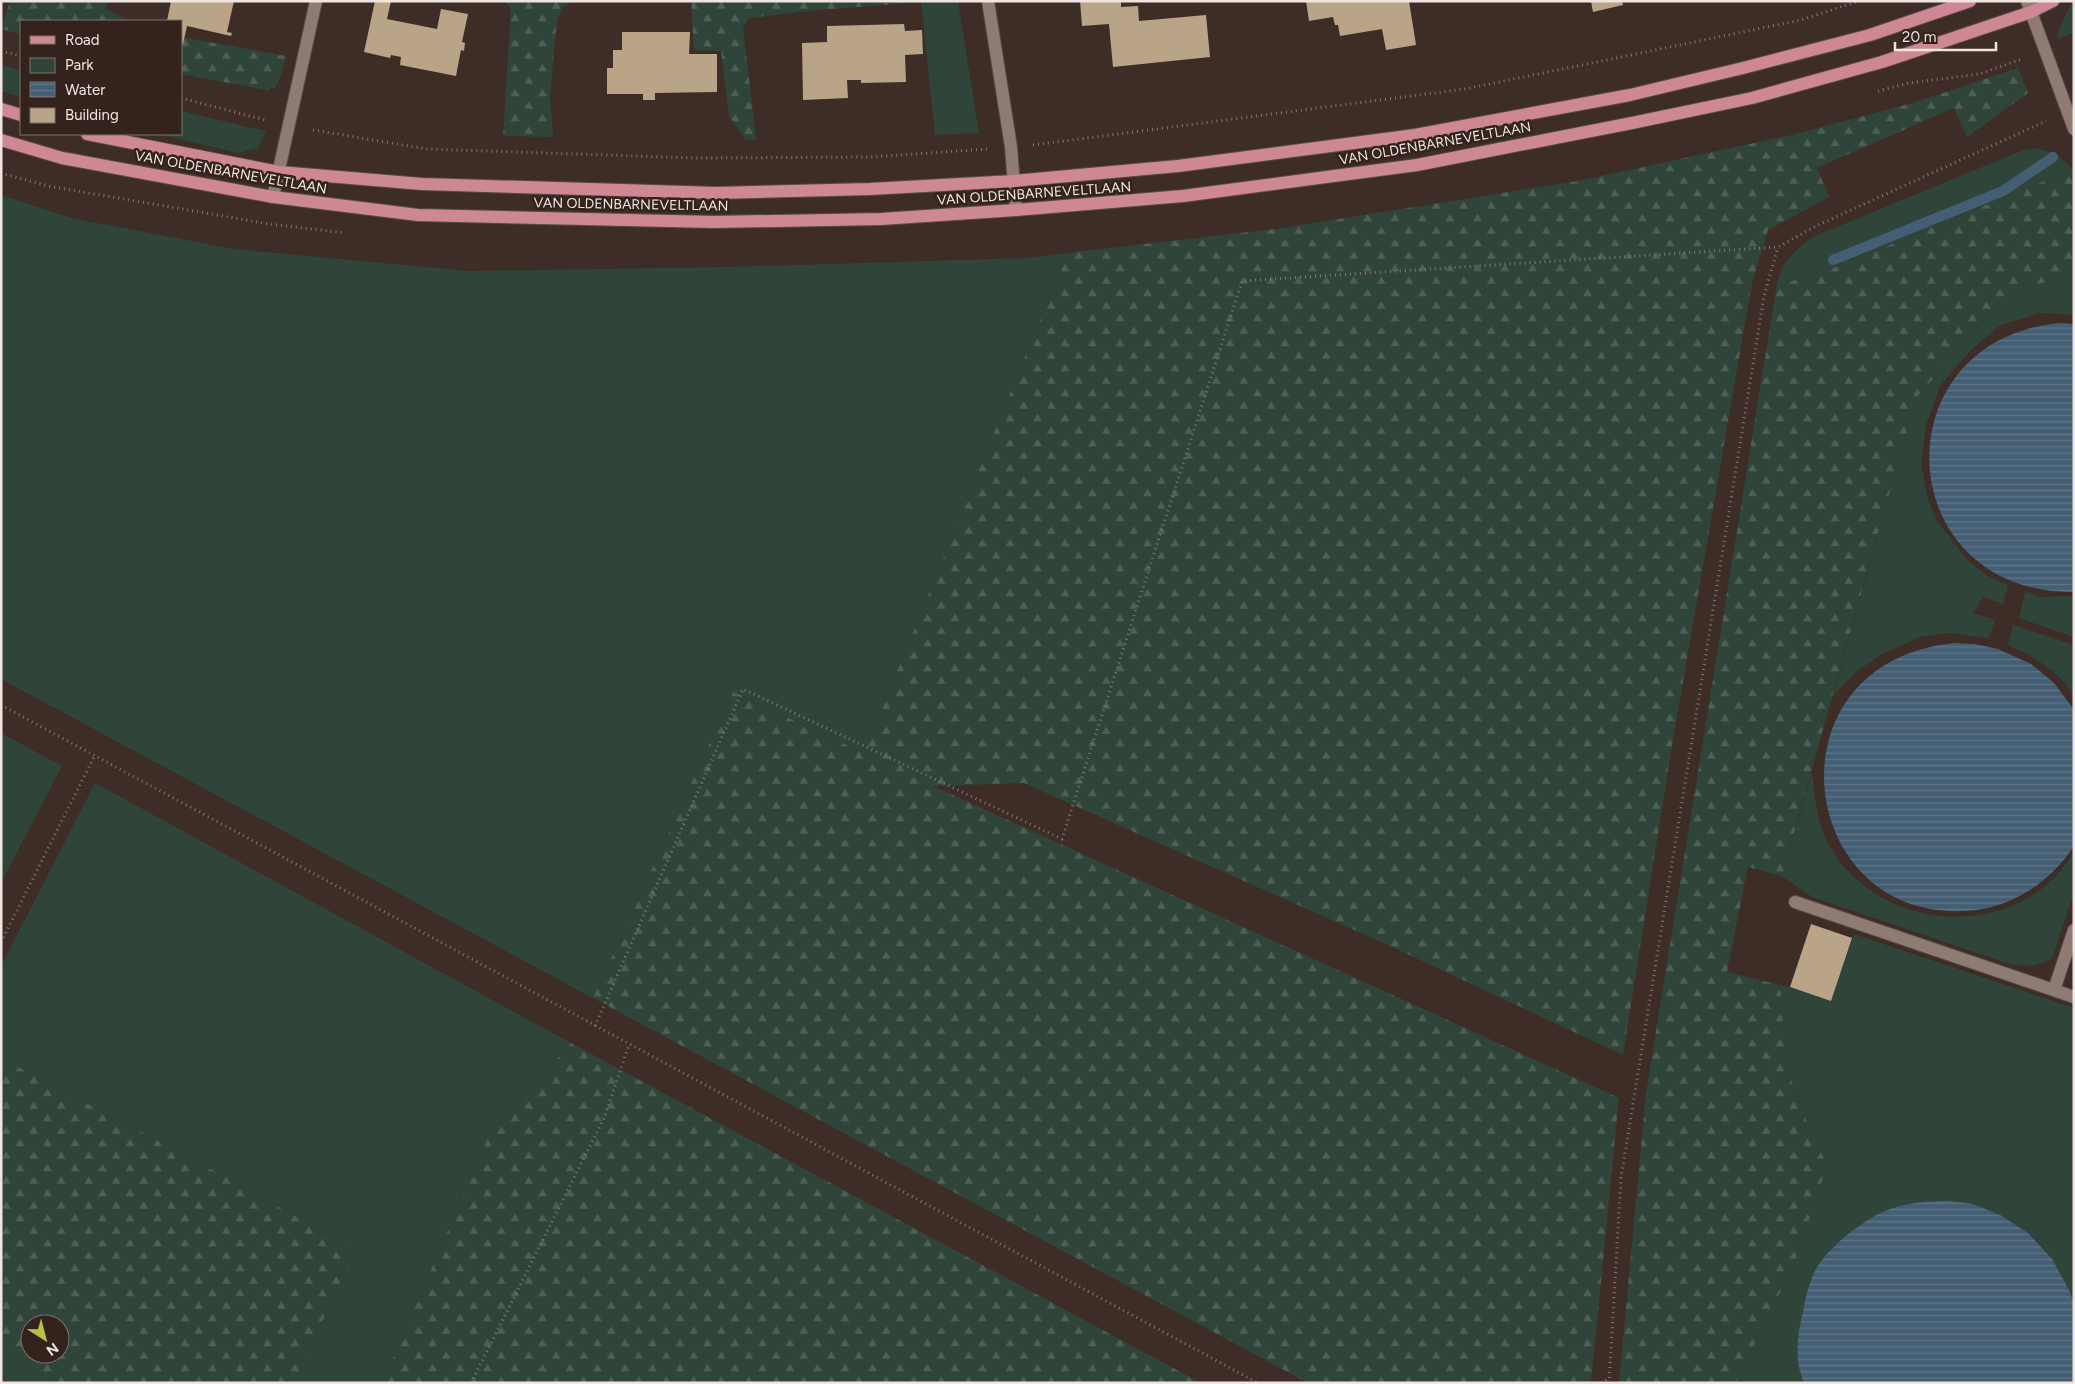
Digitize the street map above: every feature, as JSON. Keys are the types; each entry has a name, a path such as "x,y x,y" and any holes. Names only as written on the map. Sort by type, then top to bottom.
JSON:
{"main road":[{"name":"VAN OLDENBARNEVELTLAAN","path":"93,135 279,172 422,184 716,193 1014,181 1178,166 1414,135 1630,95 1870,35 1970,1"},
{"name":"VAN OLDENBARNEVELTLAAN","path":"1,140 62,158 273,197 418,215 714,222 881,219 1016,210 1183,196 1417,165 1632,123 1752,98 1882,62 2029,6 2053,1"},
{"path":"1,109 20,115"}],"street":[{"path":"273,197 316,1"},
{"path":"988,1 1014,181 1016,210"},
{"path":"2029,6 2066,112 2074,129"},
{"path":"1795,902 2074,997"},
{"path":"2054,990 2074,930"}],"path":[{"path":"1,52 20,56"},
{"path":"595,1026 744,689 1062,839 1242,281 1778,247 1818,224 2066,112"},
{"path":"1609,1383 1620,1178 1764,296 1778,247"},
{"path":"1,704 629,1045 1258,1383"},
{"path":"1,942 95,755"},
{"path":"471,1383 604,1118 629,1045"},
{"path":"1601,1383 1609,1378"}],"green space":[{"path":"10,1 108,1 106,9 127,20 20,20 20,34 1,29"},
{"path":"505,1 571,1 562,9 557,20 550,95 553,137 503,136 511,9"},
{"path":"691,1 922,2 807,11 749,18 743,27 756,140 746,140 729,116 721,51 694,50"},
{"path":"921,1 958,1 979,133 935,135"},
{"path":"2074,3 2074,32 2059,39 2057,34 2070,5"},
{"path":"182,37 286,56 276,87 267,90 182,74"},
{"path":"1,65 20,70 20,97 1,91"},
{"path":"2018,68 2028,93 1967,137 1954,108 1817,168 1829,197 1768,230 1752,283 1672,745 1623,1055 1390,946 1024,783 933,786 1619,1098 1591,1383 1308,1383 593,998 733,692 864,753 1067,253 1282,228 1578,181 1796,134 1916,102"},
{"path":"182,110 266,131 258,148 238,153 162,135 182,135"},
{"path":"2037,148 2054,153 2073,169 1831,269 1807,273 1776,290 1781,272 1789,258 1815,236 2021,151"},
{"path":"2073,169 2074,272 2005,296 1916,398 1782,876 1748,867 1727,972 1780,985 1787,1067 1803,1113 1827,1166 1795,1262 1736,1383 1619,1383 1646,1093 1776,290 1807,273 1831,269"},
{"path":"1,195 71,218 234,249 468,271 726,267 1027,258 1067,253 864,753 733,692 593,998 1,679"},
{"path":"2074,272 2074,315 2039,313 1999,326 1969,352 1940,386 1926,425 1921,464 1928,499 1937,521 1968,561 1988,576 2008,585 2003,604 1983,597 1973,613 1995,620 1989,638 1948,633 1920,637 1884,653 1858,670 1833,696 1916,398 2005,296"},
{"path":"2025,591 2040,597 2074,596 2074,637 2019,618"},
{"path":"2013,625 2074,645 2074,696 2053,672 2027,654 2008,645"},
{"path":"1,733 62,766 1,883"},
{"path":"1812,772 1820,823 1833,852 1857,880 1886,900 1920,912 1955,917 1990,913 2023,901 2052,880 2074,851 2074,893 2052,959 2030,966 2007,963 1812,897 1782,876"},
{"path":"95,783 571,1043 490,1133 382,1383 293,1383 356,1251 228,1178 1,1058 1,966"},
{"path":"1854,934 2074,1008 2074,1305 2070,1292 1922,1202 1892,1208 1861,1224 1835,1245 1814,1273 1800,1374 1804,1383 1736,1383 1795,1262 1810,1214 1803,1113 1787,1067 1780,985 1831,1000"},
{"path":"571,1043 1201,1383 382,1383 490,1133"},
{"path":"1,1058 228,1178 356,1251 293,1383 55,1383 26,1364 70,1364 70,1314 20,1314 20,1360 1,1348"},
{"path":"1,1348 20,1360 20,1364 26,1364 55,1383 1,1383"}],"water":[{"path":"2061,323 2074,324 2074,592 2010,581 1967,551 1940,510 1929,463 1936,415 1960,372 2002,339"},
{"path":"1955,643 1975,644 1998,649 2031,664 2054,683 2074,710 2074,845 2063,861 2030,890 2004,903 1976,910 1916,906 1870,880 1839,840 1825,792 1828,742 1850,696 1892,661"},
{"path":"1950,1201 1973,1204 2000,1215 2028,1233 2052,1259 2070,1292 2074,1305 2073,1383 1804,1383 1797,1348 1799,1330 1811,1280 1826,1255 1847,1235 1883,1212 1914,1203"}],"building":[{"path":"171,1 234,1 227,32 232,33 231,36 187,26 182,44 182,20 167,20"},
{"path":"375,1 391,1 387,19 437,29 441,9 468,14 462,42 465,43 464,51 461,50 456,76 400,65 401,57 391,55 390,58 364,52"},
{"path":"1080,1 1121,1 1121,7 1138,6 1139,21 1206,15 1210,57 1113,67 1109,24 1082,26"},
{"path":"1306,1 1409,1 1416,45 1386,50 1382,29 1340,36 1338,25 1335,25 1333,17 1309,21"},
{"path":"1591,1 1622,1 1623,5 1593,12"},
{"path":"904,24 905,31 922,30 923,54 905,55 906,82 861,83 861,80 847,80 848,98 803,100 802,43 827,42 827,26"},
{"path":"622,32 690,32 689,54 717,54 717,92 655,93 655,100 643,100 643,94 607,94 607,68 613,68 613,50 622,50"},
{"path":"1811,924 1852,938 1831,1001 1790,987"}],"waterway":[{"path":"1833,260 2003,191 2053,157"}]}
